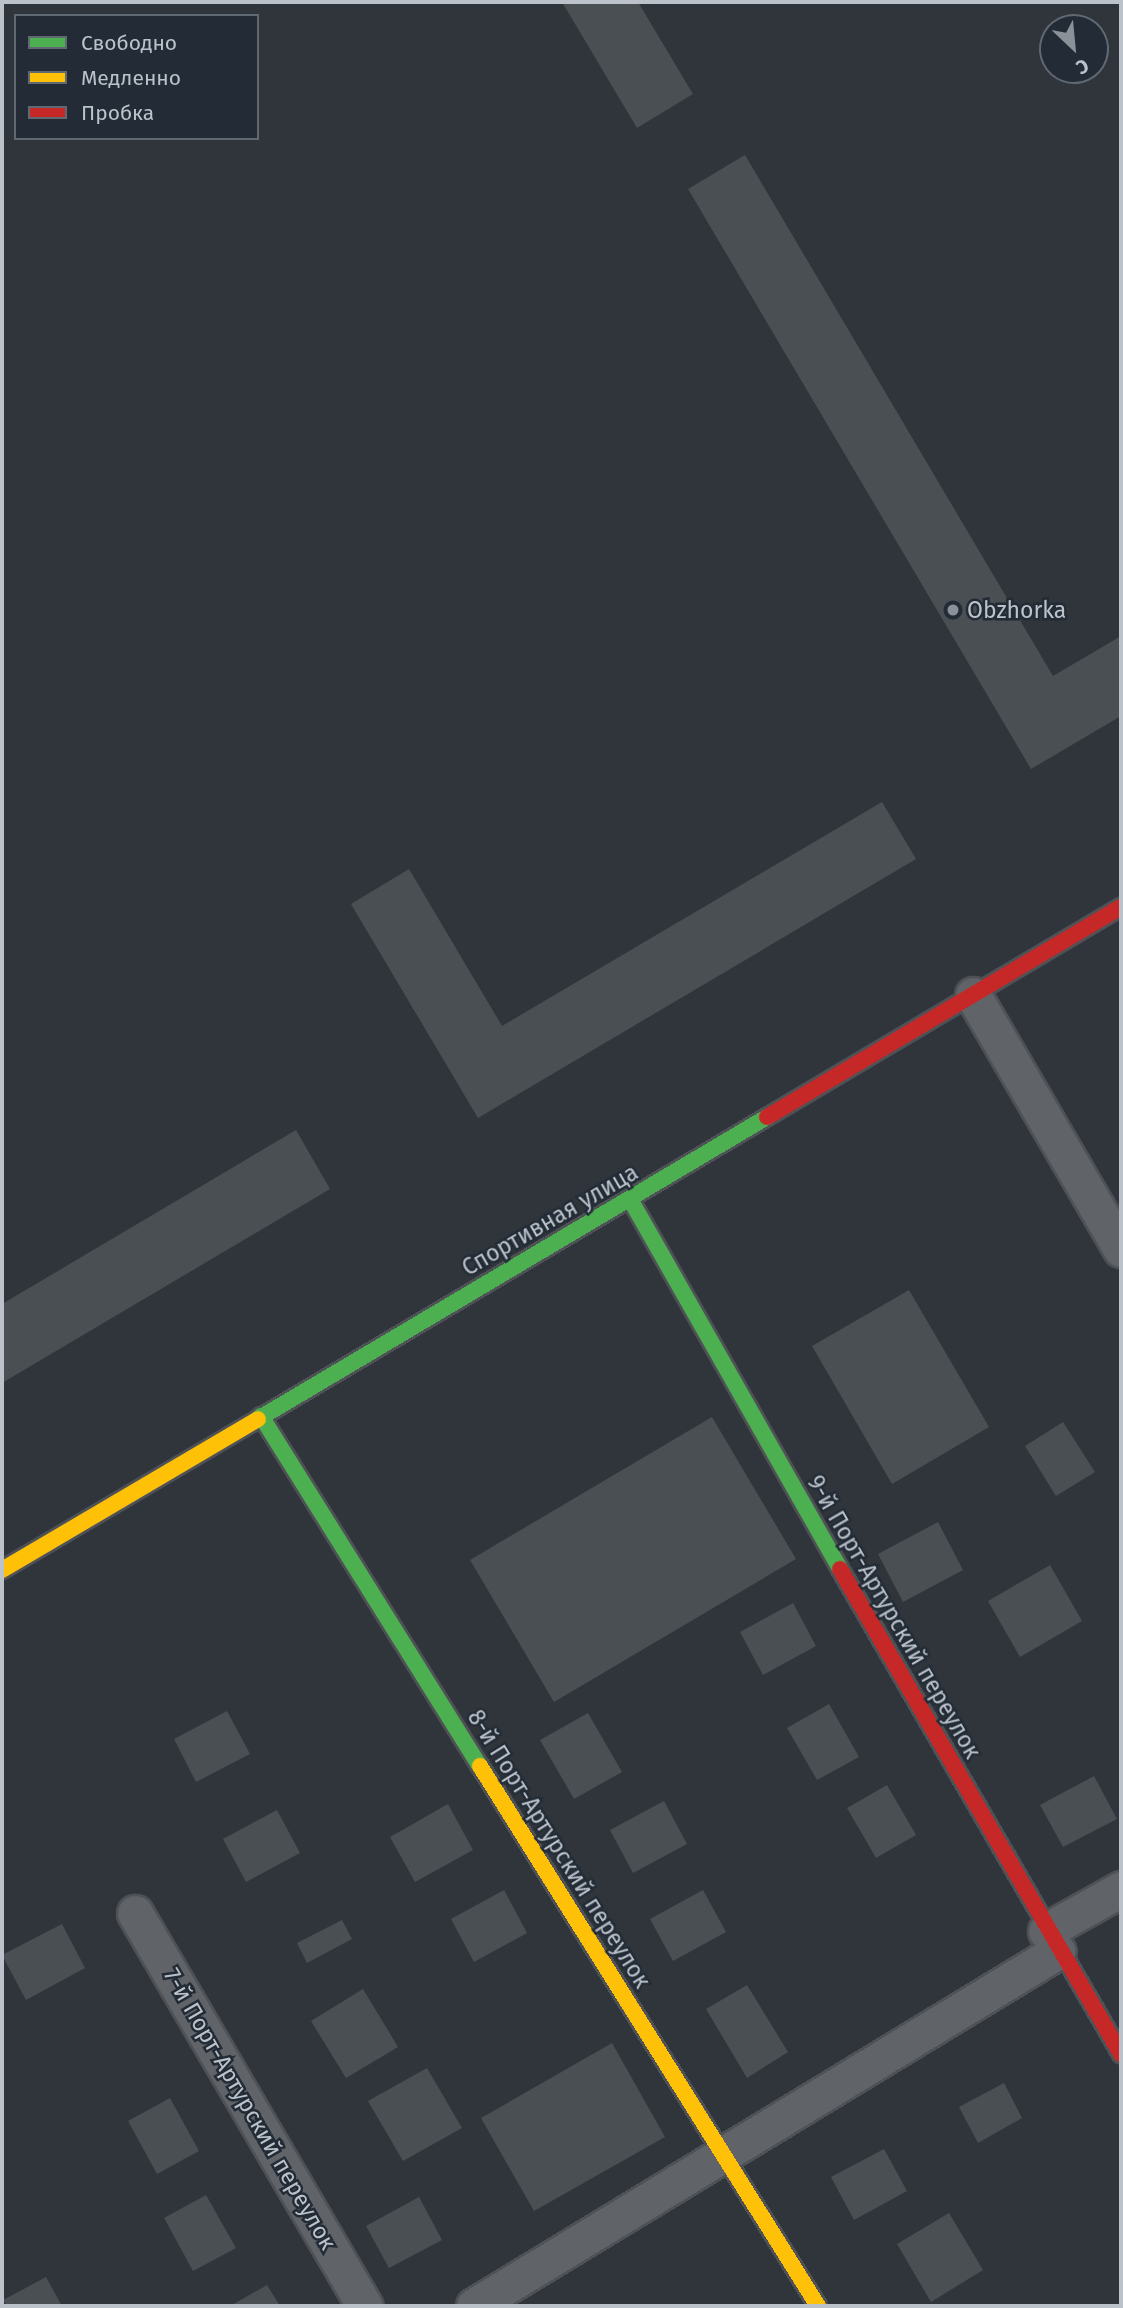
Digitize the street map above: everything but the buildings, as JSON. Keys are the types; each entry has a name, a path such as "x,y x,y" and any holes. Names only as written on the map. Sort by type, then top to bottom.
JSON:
{"street":[{"name":"Спортивная улица","path":"2,1570 1121,907"},
{"path":"973,995 1121,1250"},
{"name":"9-й Порт-Артурский переулок","path":"630,1199 1052,1941 1121,2054"},
{"name":"8-й Порт-Артурский переулок","path":"261,1416 818,2306"},
{"path":"474,2306 723,2154 1052,1941 1121,1889"},
{"name":"7-й Порт-Артурский переулок","path":"135,1913 365,2306"}],"traffic: fast":[{"path":"258,1419 767,1117"},
{"path":"630,1199 840,1569"},
{"path":"261,1416 480,1766"}],"traffic: slow":[{"path":"2,1570 258,1419"},
{"path":"480,1766 818,2306"}],"traffic: jam":[{"path":"767,1117 1121,907"},
{"path":"840,1569 1121,2054"}],"place":[{"name":"Obzhorka","path":"953,610"}]}
